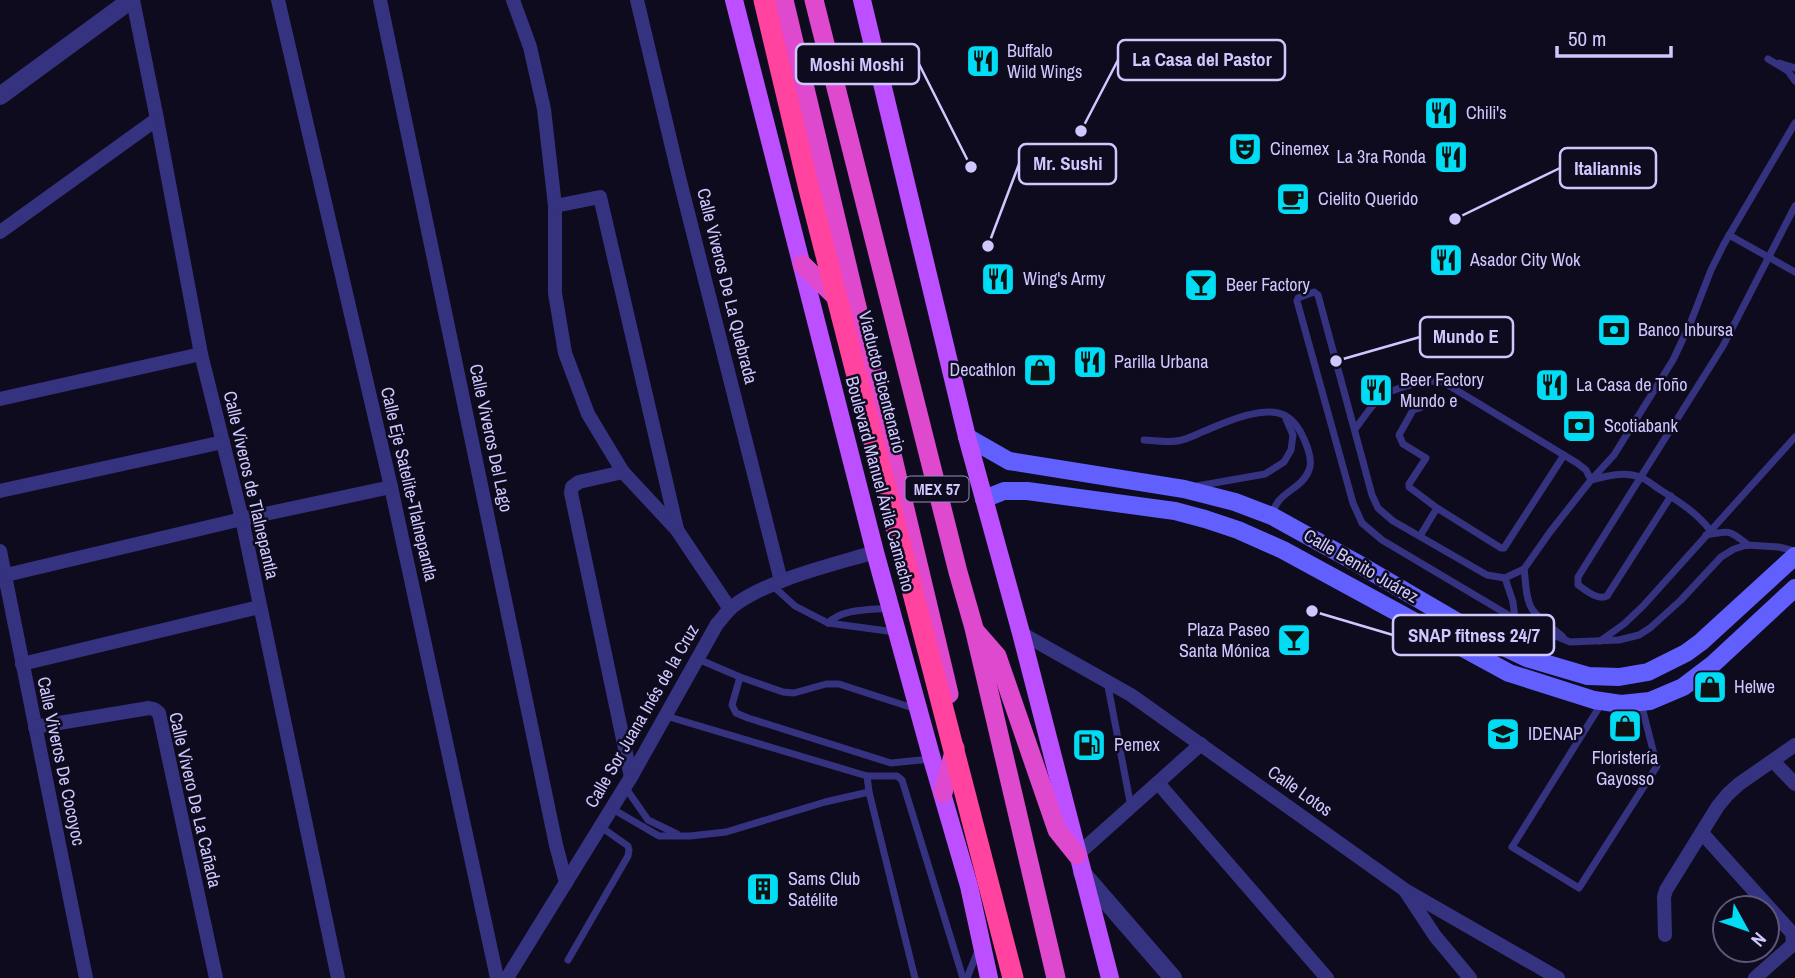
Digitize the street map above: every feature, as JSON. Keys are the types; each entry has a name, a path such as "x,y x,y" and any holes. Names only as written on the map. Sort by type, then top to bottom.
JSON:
{"highway":[{"name":"Viaducto Bicentenario","path":"764,0 809,189 1010,972"},
{"name":"Boulevard Manuel Ávila Camacho","path":"784,0 959,733 1022,978"},
{"name":"MEX 57","path":"814,0 974,628 1056,978"},
{"path":"821,25 826,0"},
{"path":"802,264 860,321"},
{"path":"974,628 996,656 1057,830 1080,864"},
{"path":"943,793 959,733"}],"main road":[{"name":"Boulevard Manuel Ávila Camacho","path":"734,0 875,552 969,886 989,978"},
{"path":"862,0 967,437 1021,633 1110,978"},
{"name":"Calle Benito Juárez","path":"967,437 1009,461 1184,489 1235,502 1272,516 1485,638 1527,658 1587,676 1619,677 1648,672 1686,653 1795,553"},
{"name":"Calle Benito Juárez","path":"985,499 1004,491 1027,491 1175,511 1206,519 1283,550 1510,673 1594,700 1621,704 1650,701 1683,687 1698,677 1795,588"}],"street":[{"path":"0,96 132,0"},
{"name":"Calle Viveros de Tlalnepantla","path":"132,0 201,354 242,519 338,978"},
{"name":"Calle Eje Satelite-Tlalnepantla","path":"278,0 391,487 497,978"},
{"name":"Calle Viveros Del Lago","path":"380,0 566,883"},
{"path":"513,0 530,47 544,109 555,206 555,293 565,353 588,414 623,472 677,530 730,608"},
{"name":"Calle Viveros De La Quebrada","path":"637,0 776,583"},
{"path":"0,232 157,119"},
{"path":"555,206 600,197 677,530"},
{"path":"0,399 201,354"},
{"path":"0,491 223,442"},
{"path":"623,472 579,482 570,493 628,782"},
{"path":"6,575 391,487"},
{"path":"1175,511 1184,489"},
{"name":"Calle Viveros De Cocoyoc","path":"0,551 86,978"},
{"name":"Calle Sor Juana Inés de la Cruz","path":"507,978 628,782 717,624 730,608 776,583 875,552"},
{"path":"22,664 259,607"},
{"name":"Calle Lotos","path":"1021,633 1131,695 1405,890 1558,978"},
{"name":"Calle Vivero De La Cañada","path":"35,727 149,708 159,713 216,978"},
{"path":"1173,978 1080,864 1131,807 1201,744"},
{"path":"1665,935 1666,890 1718,806 1739,784 1795,745"},
{"path":"1773,761 1795,785"},
{"path":"1158,783 1327,978"},
{"path":"1702,833 1792,933 1793,942 1790,947 1755,978"},
{"path":"1405,890 1436,936 1470,978"}],"lane":[{"path":"1795,68 1768,59 1787,71 1795,81"},
{"path":"1794,128 1729,235 1711,270 1673,360 1614,455 1550,531 1524,569 1505,578 1487,575 1393,521 1378,508 1372,495 1318,295 1314,292 1301,296 1297,301 1353,503 1362,523 1382,540 1515,620 1570,642 1619,640 1639,635 1650,628 1681,600 1721,557 1734,549 1748,545 1779,547 1795,553"},
{"path":"1671,496 1607,596 1599,597 1578,585 1578,578 1723,346 1795,206"},
{"path":"1729,235 1795,272"},
{"path":"1355,429 1387,392 1436,380 1564,455 1586,470 1591,480"},
{"path":"1420,408 1413,410 1399,438 1403,444 1426,458 1408,485 1437,508 1503,549 1564,455"},
{"path":"1144,440 1183,440 1241,417 1266,412 1284,415 1300,430 1310,451 1310,469 1301,482 1280,498 1272,516"},
{"path":"1184,489 1265,474 1284,462 1291,450 1293,435 1284,415"},
{"path":"1599,641 1624,624 1643,606 1795,437"},
{"path":"1591,480 1608,475 1641,477 1692,510 1701,518 1708,533"},
{"path":"1420,536 1437,508"},
{"path":"1708,533 1732,532 1748,545"},
{"path":"1524,569 1530,607 1570,642"},
{"path":"1505,578 1513,602 1515,620"},
{"path":"776,583 795,606 828,623 898,632"},
{"path":"828,623 843,614 891,608"},
{"path":"697,659 783,692 794,693 827,684 839,684 920,710"},
{"path":"740,677 732,705 736,713 891,763 932,759"},
{"path":"1107,681 1131,807"},
{"path":"1604,701 1512,847 1579,888 1657,766 1640,702"},
{"path":"665,716 867,776 897,776 902,780 965,978"},
{"path":"867,776 915,978"},
{"path":"628,782 648,820 681,836"},
{"path":"611,808 659,836 681,836 726,832 825,802 869,792"},
{"path":"568,960 628,856 628,846 600,826"},
{"path":"965,978 981,941"}],"place":[{"name":"Buffalo Wild Wings","path":"983,61"},
{"name":"Chili's","path":"1441,113"},
{"name":"La Casa del Pastor","path":"1081,131"},
{"name":"Cinemex","path":"1245,149"},
{"name":"La 3ra Ronda","path":"1451,157"},
{"name":"Moshi Moshi","path":"971,167"},
{"name":"Cielito Querido","path":"1293,199"},
{"name":"Italiannis","path":"1455,219"},
{"name":"Mr. Sushi","path":"988,246"},
{"name":"Asador City Wok","path":"1446,260"},
{"name":"Wing's Army","path":"998,279"},
{"name":"Beer Factory","path":"1201,285"},
{"name":"Banco Inbursa","path":"1614,330"},
{"name":"Mundo E","path":"1336,361"},
{"name":"Parilla Urbana","path":"1090,362"},
{"name":"Decathlon","path":"1040,370"},
{"name":"La Casa de Toño","path":"1552,385"},
{"name":"Beer Factory Mundo e","path":"1376,390"},
{"name":"Scotiabank","path":"1579,426"},
{"name":"SNAP fitness 24/7","path":"1312,611"},
{"name":"Plaza Paseo Santa Mónica","path":"1294,640"},
{"name":"Helwe","path":"1710,687"},
{"name":"Floristería Gayosso","path":"1625,726"},
{"name":"IDENAP","path":"1503,734"},
{"name":"Pemex","path":"1089,745"},
{"name":"Sams Club Satélite","path":"763,889"}]}
